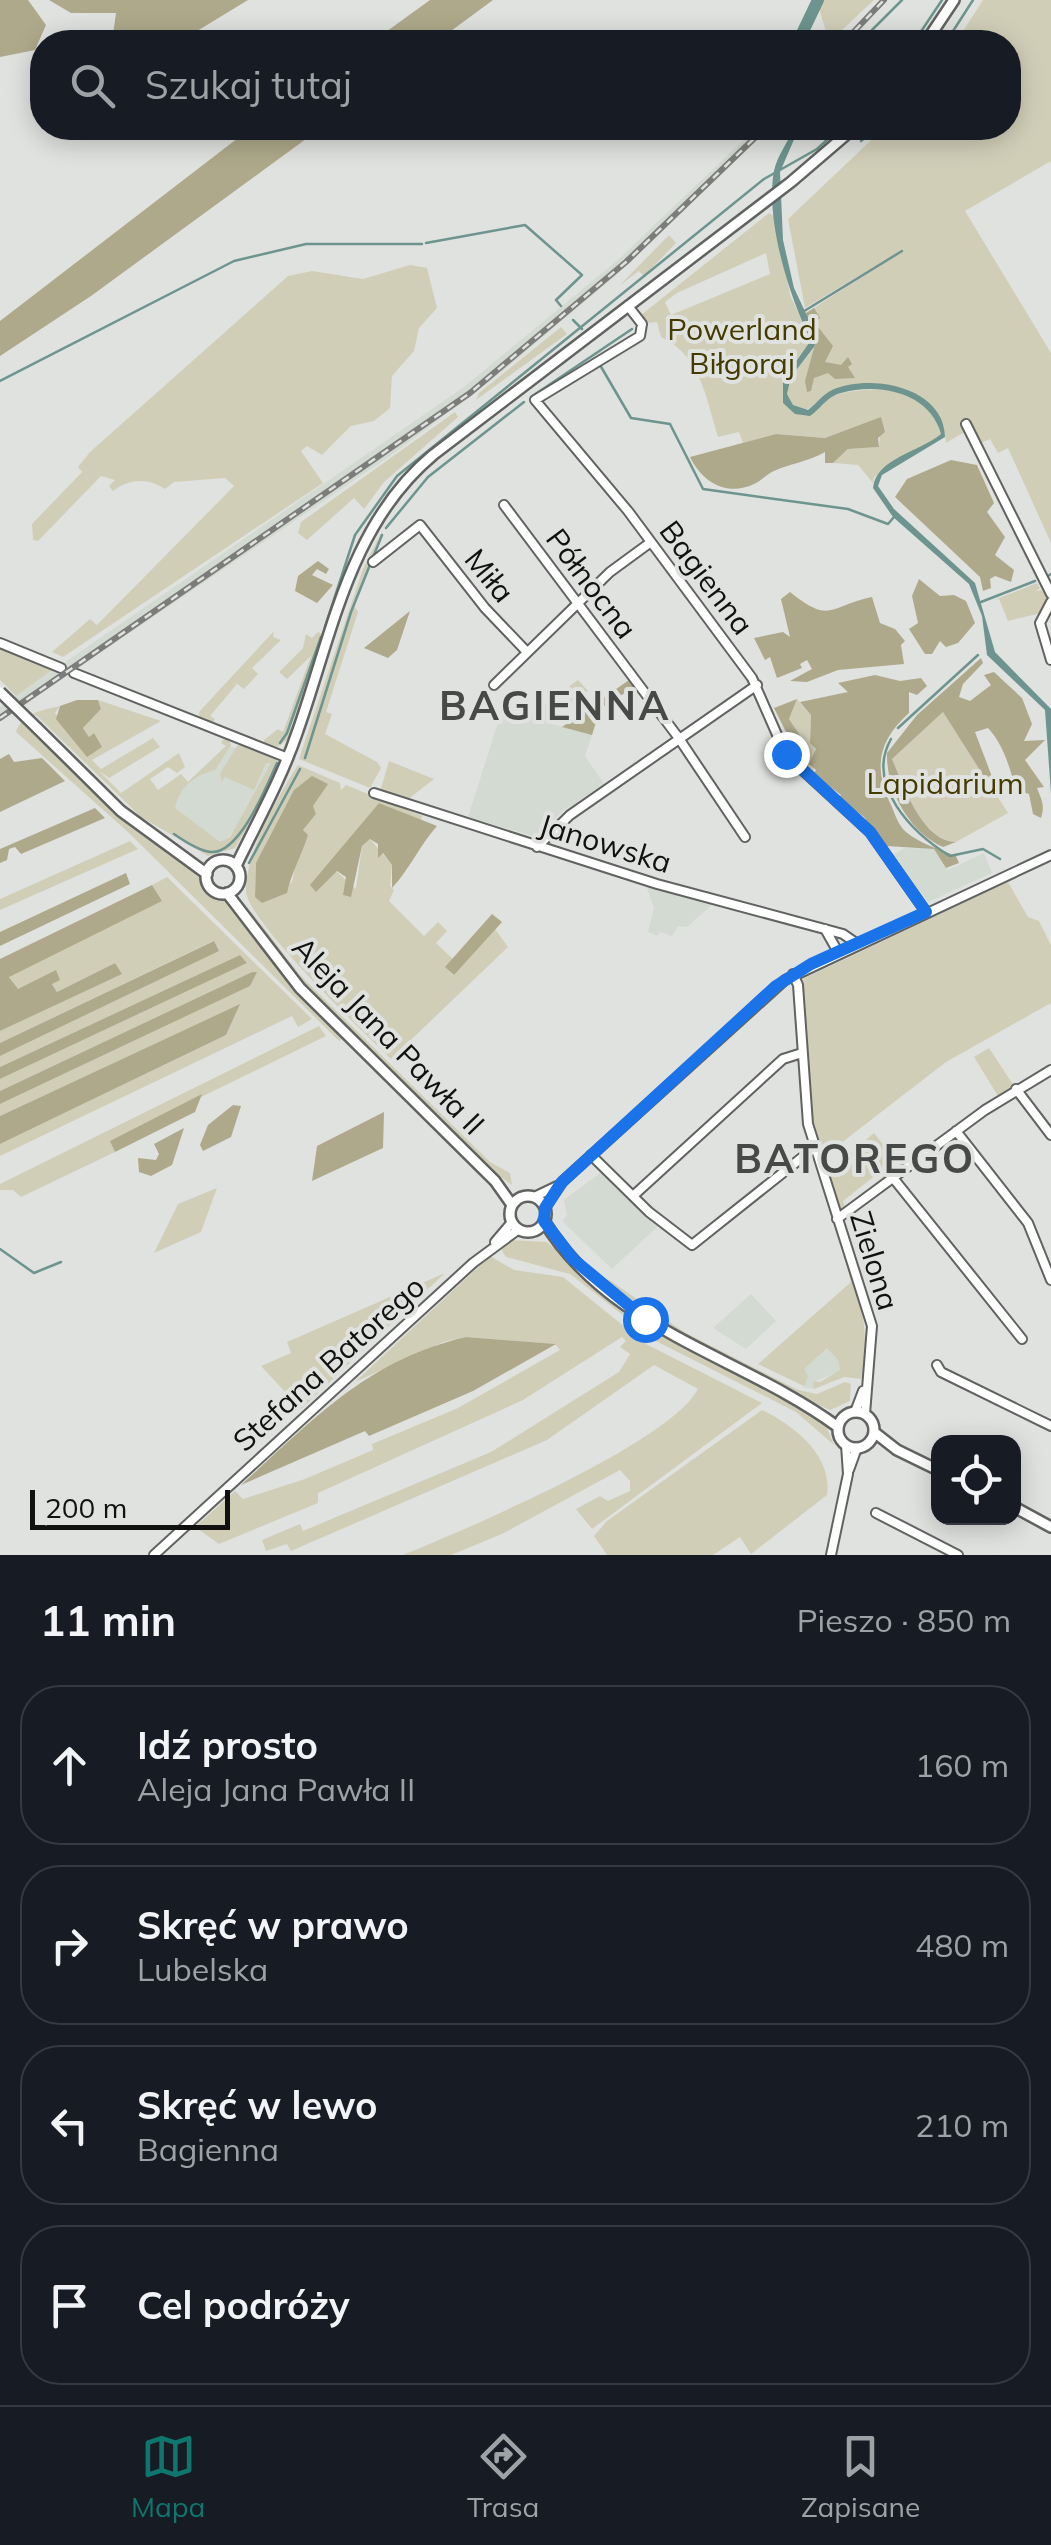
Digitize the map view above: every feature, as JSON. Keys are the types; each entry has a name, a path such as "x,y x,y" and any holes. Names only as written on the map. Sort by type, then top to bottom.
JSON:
{"main road":[{"path":"934,30 954,0"},
{"path":"0,692 122,811 210,869 232,864 288,758 354,563 390,498 433,455 839,140"},
{"path":"232,864 240,876 232,890"},
{"name":"Aleja Jana Pawła II","path":"210,869 213,890 232,890 250,922 300,988 495,1181 512,1205"},
{"name":"Aleja Jana Pawła II","path":"495,1181 520,1198"},
{"path":"562,1248 544,1221 545,1208 534,1197 520,1198 512,1205 515,1226 534,1231 562,1248 620,1301 664,1332 814,1410 838,1427 846,1445 857,1448 872,1437"},
{"path":"534,1231 544,1221"},
{"path":"814,1410 844,1416 860,1413 872,1437 931,1467"},
{"path":"838,1427 844,1416"},
{"path":"1021,1511 1051,1527"}],"street":[{"name":"Bagienna","path":"628,306 643,326 640,336 535,400 651,542 756,686 786,754 870,832 926,912"},
{"path":"966,424 1051,594"},
{"name":"Północna","path":"504,505 678,737 745,838"},
{"name":"Miła","path":"373,562 420,525 484,608 527,652"},
{"path":"494,685 578,603 651,542"},
{"path":"1051,602 1040,623 1051,660"},
{"path":"0,643 60,668"},
{"path":"74,673 288,758"},
{"path":"537,847 570,815 756,686"},
{"name":"Janowska","path":"374,793 537,847 850,936 856,943"},
{"path":"545,1208 561,1183 793,974 1051,855"},
{"path":"825,929 838,952"},
{"name":"Zielona","path":"793,974 806,1118 872,1326 860,1413"},
{"path":"632,1196 784,1058 802,1053"},
{"path":"837,1219 1016,1089 1051,1070"},
{"path":"1016,1089 1051,1134"},
{"path":"956,1131 1028,1223 1051,1280"},
{"path":"591,1155 688,1244 702,1240 814,1148"},
{"path":"894,1178 1022,1339"},
{"path":"534,1197 561,1183"},
{"name":"Stefana Batorego","path":"154,1555 515,1226"},
{"path":"937,1365 941,1372 1051,1426"},
{"path":"846,1445 848,1474"},
{"path":"832,1555 857,1448"},
{"path":"876,1513 958,1555"}],"shaded area":[{"path":"0,0 28,0 46,25 44,30 30,30 30,51 0,57"},
{"path":"49,0 248,0 199,30 114,30 116,13 71,13"},
{"path":"430,0 493,0 452,30 389,30"},
{"path":"235,140 305,140 91,296 0,356 0,321"},
{"path":"743,140 756,140 615,276 492,380 390,456 0,721 0,707 464,387 619,259"},
{"path":"814,308 820,318 815,323 833,346 825,362 841,365 848,357 852,364 848,367 855,378 835,379 828,373 814,378 811,391 807,392 805,381 817,337 803,315"},
{"path":"881,417 885,432 878,438 879,447 848,449 833,463 825,463 825,452 774,471 744,488 716,485 701,474 690,457 776,434 825,438"},
{"path":"951,460 977,465 994,503 987,512 1005,537 995,555 1014,570 1011,582 995,576 990,579 991,588 983,591 980,577 895,497 907,479"},
{"path":"318,561 329,569 326,574 317,569 312,575 333,585 317,603 295,591 298,576"},
{"path":"919,579 940,596 954,595 966,601 975,623 958,643 946,647 940,641 932,654 925,654 909,629 918,623 912,596"},
{"path":"790,592 823,610 872,597 880,623 895,629 905,641 901,645 904,664 838,670 807,682 790,681 812,669 807,660 800,664 802,668 777,678 770,657 765,660 754,638 783,632 790,637 781,599"},
{"path":"410,611 397,650 388,658 364,648"},
{"path":"981,658 983,663 963,684 959,697 970,701 991,685 984,675 994,672 1022,698 1032,724 1024,741 1045,740 1025,760 1044,787 1037,788 1042,814 1041,818 1033,814 1029,794 1016,790 1002,750 988,728 975,732 994,782 990,786 943,712 892,759 924,822 944,839 956,842 943,847 920,831 902,808 891,781 887,753 917,715"},
{"path":"875,675 900,681 921,678 927,686 917,695 909,692 909,713 885,744 882,779 903,829 956,856 959,863 946,868 934,849 886,846 864,817 813,774 816,770 809,764 816,749 810,743 811,715 800,702 848,692 838,683"},
{"path":"629,680 634,687 600,709 592,735 562,727"},
{"path":"797,699 789,719 805,743 795,750 774,708"},
{"path":"77,700 98,700 101,709 83,728 89,737 94,733 102,747 87,757 56,719 60,706"},
{"path":"502,710 592,735 585,756 604,784 564,810 536,837 468,817"},
{"path":"227,745 272,762 248,812 222,845 166,816 182,787"},
{"path":"9,754 14,762 42,758 65,781 0,812 0,759"},
{"path":"312,776 328,784 313,806 316,814 303,830 308,835 287,893 262,903 255,897 256,863 294,790"},
{"path":"379,803 437,826 392,888 392,865 383,853 378,858 378,844 370,839 362,846 351,897 343,895 346,877 337,871 316,892 310,885"},
{"path":"95,808 105,818 21,854 15,847 9,849 7,860 0,863 0,849"},
{"path":"905,848 934,849 948,870 984,853 992,873 928,902 891,856"},
{"path":"126,873 130,884 0,946 0,932"},
{"path":"152,885 162,901 9,977 18,989 56,970 60,980 52,984 57,992 115,963 122,974 0,1031 0,959"},
{"path":"646,885 714,903 687,927 678,926 672,936 660,932 658,936 648,932 654,908"},
{"path":"492,914 502,922 454,975 445,967"},
{"path":"214,941 219,951 0,1056 0,1043"},
{"path":"240,955 247,963 0,1079 0,1067"},
{"path":"257,972 250,986 0,1104 0,1091"},
{"path":"240,1004 226,1035 0,1144 0,1116"},
{"path":"202,1094 195,1112 115,1152 110,1141"},
{"path":"233,1105 241,1106 231,1137 203,1151 200,1145 208,1125"},
{"path":"384,1112 383,1148 312,1181 317,1146"},
{"path":"184,1128 172,1165 151,1176 139,1172 138,1158 156,1160 159,1154 154,1144"},
{"path":"600,1173 657,1227 612,1269 562,1221 567,1215 564,1200"},
{"path":"751,1294 776,1321 746,1349 713,1328"},
{"path":"466,1337 556,1344 473,1391 369,1436 365,1431 241,1485 343,1395 370,1377 431,1347"},
{"path":"827,1347 838,1360 840,1371 816,1381 814,1389 803,1387 807,1374 803,1369"}],"green space":[{"path":"823,0 874,0 842,30 825,30 819,8"},
{"path":"983,0 1051,0 1051,161 965,211 1051,353 1051,543 1008,448 998,453 990,439 981,443 970,423 964,426 966,431 946,443 934,411 923,400 892,387 874,384 838,388 806,410 793,405 787,394 791,377 814,348 803,315 907,247 805,308 788,219 871,140 1021,140 1021,30 964,30"},
{"name":"Powerland Biłgoraj","path":"769,213 777,218 790,295 811,340 790,369 783,403 810,416 842,393 902,393 925,403 941,434 874,477 873,483 858,465 833,463 848,449 879,447 881,418 825,438 776,434 743,443 739,432 718,437 693,366 661,337 657,322 649,323 641,315","holes":["766,253 770,274 671,315 665,302"]},
{"path":"669,235 676,243 644,276 639,271 619,286"},
{"path":"410,265 427,268 437,308 419,328 414,351 392,376 390,408 374,421 351,426 322,455 307,446 301,451 323,483 63,657 52,652 90,619 97,625 234,486 225,478 174,482 165,489 139,481 113,491 109,486 115,480 101,476 38,541 33,540 32,524 82,472 78,467 90,452 288,276 312,271 363,279"},
{"path":"561,327 567,334 476,400 479,393"},
{"path":"455,412 458,417 384,482 364,509 354,498 307,540 298,533 301,522"},
{"path":"382,531 354,606 358,612 326,712 332,714 325,734 377,762 381,768 370,788 299,759 363,569"},
{"path":"1037,583 1040,588 1036,591 1041,590 1048,598 1041,613 1008,621 999,599 994,600"},
{"path":"274,631 273,637 281,640 252,668 258,674 244,689 237,684 210,716 215,719 212,724 200,721 199,712"},
{"path":"318,632 324,635 288,739 275,749 263,746 264,740 278,729 283,732 311,656 287,679 279,672 303,648 306,634 312,638"},
{"path":"0,647 54,669 16,696 0,680"},
{"path":"578,680 588,691 545,722 527,717"},
{"path":"797,699 811,715 810,743 816,749 813,774 795,750 805,743 789,719"},
{"path":"98,700 161,721 92,760 101,769 153,738 160,747 109,778 99,771 121,793 179,753 185,767 177,773 168,767 150,779 158,790 181,774 188,782 226,746 221,743 225,737 229,739 231,745 215,770 189,783 175,808 220,842 230,837 271,763 266,763 254,790 225,777 222,781 220,774 237,746 243,744 278,759 270,788 235,848 208,856 141,817 36,715 23,723 124,820 198,870 208,889 230,901 290,986 343,1037 339,1041 129,833 16,732 28,716 60,706 55,713 87,756 94,733 89,737 83,728 101,709"},
{"name":"Lapidarium","path":"943,712 1008,813 956,842 944,839 924,822 892,759"},
{"path":"389,761 434,779 407,800 380,792"},
{"path":"298,765 340,783 341,790 346,785 422,816 421,820 379,803 317,891 336,871 356,889 362,846 370,839 392,865 390,886 394,890 389,901 424,936 438,922 447,931 436,943 453,959 446,967 453,975 495,929 508,947 391,1059 285,951 251,906 246,891 257,843","holes":["322,795 312,806 316,814 303,830 292,882 271,896 255,897 256,863"]},
{"path":"130,841 138,849 0,910 0,899"},
{"path":"167,877 312,1019 298,1027 292,1016 0,1156 0,1144 226,1035 238,1005 0,1116 0,1104 250,986 252,972 0,1091 0,1079 247,963 240,955 0,1067 0,1056 218,951 213,941 0,1043 0,1031 121,974 115,963 57,992 52,983 17,989 9,976 161,901 152,885"},
{"path":"1008,882 1028,917 1039,921 1051,945 1051,1003 946,1062 827,1154 832,1168 874,1133 895,1160 843,1201 845,1207 898,1165 912,1160 843,1211 813,1122 803,979"},
{"path":"244,902 300,975 490,1162 510,1173 512,1185 486,1166 299,980"},
{"path":"319,1026 326,1036 111,1141 115,1152 21,1197 13,1190 0,1190 0,1184"},
{"path":"989,1048 1014,1086 998,1096 974,1057"},
{"path":"217,1188 201,1232 154,1253 178,1204"},
{"path":"839,1235 864,1323 861,1379 844,1377 814,1389 813,1381 820,1382 840,1370 838,1360 827,1348 804,1369 808,1376 804,1386 758,1364 851,1282"},
{"path":"510,1240 547,1242 649,1327 824,1421 834,1445 796,1412 656,1341 570,1274 506,1257 501,1249"},
{"path":"490,1256 514,1270 563,1277 646,1344 762,1403 592,1529 576,1509 600,1496 608,1501 630,1491 630,1481 620,1470 502,1534 451,1555 403,1555 516,1506 608,1459 679,1411 698,1389 654,1365 547,1440 291,1551 287,1544 266,1551 262,1540 300,1524 303,1531 491,1452 619,1372 630,1354 620,1347 626,1341 622,1337 523,1400 318,1493 318,1503 219,1544 195,1527 235,1491 243,1499 305,1479 373,1450 372,1444 458,1408 560,1350 555,1344 466,1337 443,1342 355,1382"},
{"path":"445,1273 301,1409 261,1366 291,1353 287,1342"},
{"path":"608,1279 684,1332 798,1390 817,1394 845,1382 851,1384 850,1401 830,1410 745,1370 642,1313 619,1295"},
{"path":"762,1410 798,1433 818,1455 824,1467 827,1495 751,1554 740,1537 713,1555 607,1555 594,1536 607,1521"}],"water":[{"path":"788,140 794,140 780,172 783,240 794,288 817,337 791,377 787,394 793,405 808,410 832,390 848,385 885,384 903,388 932,406 945,437 882,475 878,486 894,509 975,583 995,652 1051,709 1051,793 1045,710 987,655 982,616 969,584 893,517 873,488 890,462 941,434 935,420 915,400 887,390 841,393 810,416 795,414 783,403 783,380 811,340 787,280 776,234 772,190 780,154"}],"waterway":[{"path":"804,30 818,0"},
{"path":"872,30 902,0"},
{"path":"922,30 942,0"},
{"path":"954,30 973,0"},
{"path":"325,627 355,535 397,476 764,179 827,140"},
{"path":"426,243 525,225 582,275 556,300 561,306"},
{"path":"0,381 234,261 306,244 422,244"},
{"path":"801,313 902,251"},
{"path":"573,320 582,329"},
{"path":"531,397 632,329"},
{"path":"600,365 631,418 670,424 703,489 848,509 888,524 894,517"},
{"path":"386,528 428,477 524,402"},
{"path":"305,758 351,612 382,535"},
{"path":"981,602 1035,581"},
{"path":"280,743 321,637"},
{"path":"898,728 978,655"},
{"path":"891,739 884,773 888,790 908,821 950,856 983,849 1000,859"},
{"path":"174,834 202,850 222,850 242,831 277,763"},
{"path":"249,863 300,769"},
{"path":"0,1249 34,1273 61,1262"}],"railway":[{"path":"855,30 884,0"},
{"path":"0,718 470,393 626,262 753,140"}],"district":[{"name":"BAGIENNA","path":"555,706"},
{"name":"BATOREGO","path":"855,1159"}],"route":[{"path":"645,1319 562,1248 544,1221 548,1201 561,1183 776,986 811,964 926,912 870,832 786,754"}]}
